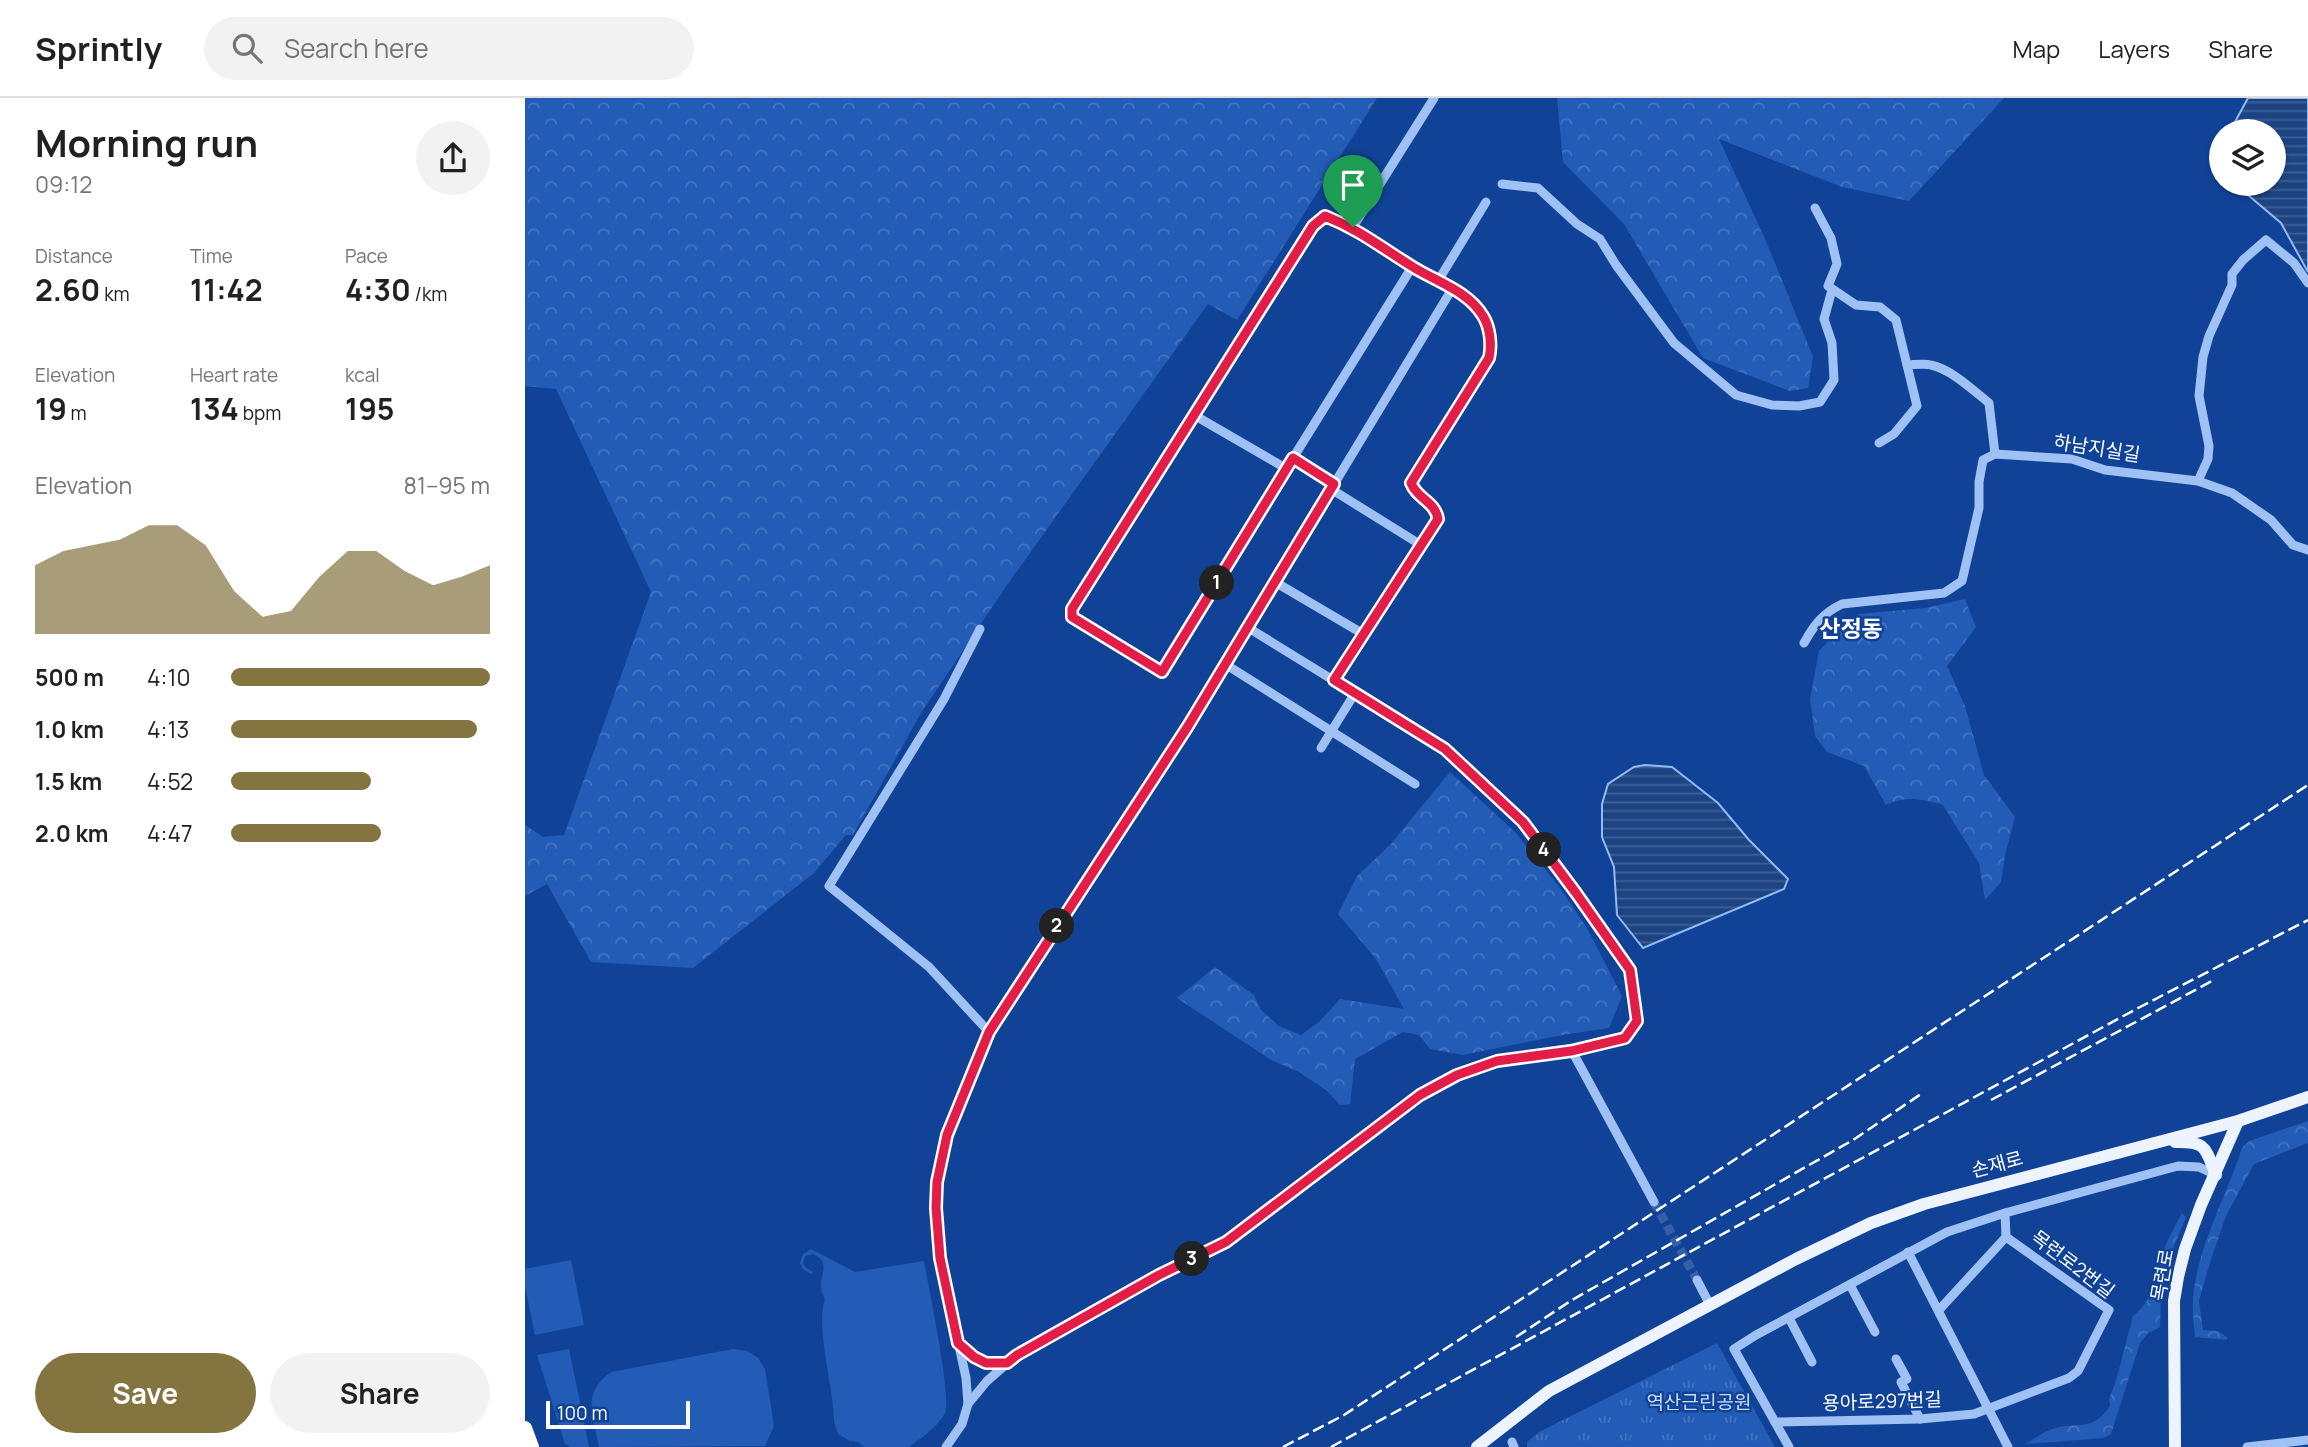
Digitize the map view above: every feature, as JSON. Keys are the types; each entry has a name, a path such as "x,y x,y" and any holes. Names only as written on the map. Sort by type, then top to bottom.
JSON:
{"highway":[{"path":"525,1428 532,1447"}],"main road":[{"name":"손재로","path":"1477,1447 1549,1391 1832,1241 1896,1213 1983,1187 2238,1121 2308,1097"},
{"name":"목련로","path":"2175,1447 2174,1301 2185,1249 2238,1121"},
{"path":"2153,1142 2193,1142 2201,1145 2207,1152 2216,1175"}],"street":[{"path":"1353,227 1434,98"},
{"path":"1502,184 1538,188 1577,224 1601,239 1616,265 1674,343 1736,395 1772,405 1799,406 1820,402 1834,380 1832,343 1824,319 1832,290"},
{"path":"1438,281 1486,202"},
{"path":"1815,208 1831,238 1837,264 1828,286 1856,305 1880,307 1896,320 1917,406 1893,433 1879,443"},
{"path":"1334,680 1438,519 1436,510 1414,490 1411,483 1489,358 1492,347 1485,318 1469,299 1412,267 1353,227 1325,216 1313,226 1072,609 1072,617 1162,672 1412,267"},
{"path":"2198,481 2208,459 2209,446 2199,396 2203,357 2209,336 2232,285 2232,274 2243,260 2266,240 2294,262 2308,283"},
{"path":"946,1447 962,1424 968,1404 966,1378 940,1258 937,1182 947,1135 989,1032 1188,726 1452,289"},
{"path":"1804,643 1816,622 1842,604 1944,593 1962,581 1979,509 1979,482 1983,460 1995,454 1989,403 1962,382 1931,365 1907,365"},
{"path":"1193,415 1287,469"},
{"name":"하남지실길","path":"1995,454 2072,459 2105,470 2198,481 2232,493 2271,520 2293,545 2308,550"},
{"path":"1293,458 1421,545"},
{"path":"1275,582 1365,635"},
{"path":"968,1404 987,1381 1017,1355 1159,1275 1226,1242 1420,1095 1457,1075 1497,1061 1571,1051 1625,1038 1637,1021 1630,970 1523,822 1445,749 1247,627"},
{"path":"980,629 944,699 829,886 929,967 989,1032"},
{"path":"1225,664 1415,784"},
{"path":"1321,748 1356,694"},
{"path":"1571,1051 1654,1202"},
{"name":"목련로2번길","path":"1776,1422 1734,1349 1789,1318 1947,1232 2005,1213 2178,1166 2199,1167 2216,1175"},
{"name":"목련로2번길","path":"1989,1408 2069,1378 2078,1371 2109,1310 2006,1237 2005,1213"},
{"path":"1940,1310 2006,1237"},
{"path":"1909,1252 2008,1447"},
{"path":"1697,1280 1710,1304"},
{"path":"1850,1285 1875,1332"},
{"path":"1789,1318 1812,1362"},
{"path":"958,1343 980,1361 1007,1363"},
{"path":"1896,1359 1907,1379 1901,1382 1920,1419"},
{"name":"용아로297번길","path":"1776,1422 1920,1419 1974,1414 1989,1408"},
{"path":"1776,1422 1789,1447"},
{"path":"2247,1447 2308,1440"}],"green space":[{"path":"525,98 1377,98 1237,320 1208,304 1007,585 921,713 853,835 846,835 814,873 693,968 591,962 547,884 525,896 525,825 543,837 564,835 651,592 556,389 525,386"},
{"path":"1557,98 2004,98 1909,201 1842,187 1719,139 1766,241 1813,357 1808,388 1790,391 1703,358 1624,224 1563,162"},
{"path":"1965,599 1976,627 1947,666 1965,706 1984,775 2015,817 2001,882 1985,900 1979,863 1943,805 1914,799 1886,805 1864,766 1827,752 1815,736 1810,699 1819,651 1844,625 1859,614 1925,608"},
{"path":"1450,772 1515,832 1557,884 1587,928 1622,996 1609,1028 1463,1055 1430,1049 1419,1035 1403,1032 1355,1059 1350,1104 1340,1105 1327,1091 1299,1072 1271,1060 1177,998 1215,967 1254,995 1261,1010 1279,1026 1301,1035 1319,1022 1340,999 1404,1009 1376,959 1338,914 1357,876 1390,845"},
{"path":"2308,1121 2308,1143 2254,1164 2226,1216 2199,1301 2203,1330 2218,1331 2228,1338 2195,1337 2193,1299 2200,1260 2242,1148 2249,1141"},
{"path":"2182,1213 2186,1217 2174,1246 2161,1297 2160,1327 2148,1333 2140,1343 2111,1434 2104,1438 2025,1444 2050,1430 2096,1420 2110,1406 2109,1399 2133,1316 2151,1293 2165,1247"},
{"path":"811,1249 855,1272 924,1261 946,1403 945,1413 938,1423 909,1447 864,1447 838,1434 823,1342 823,1263 813,1254 805,1256 803,1263 813,1272 811,1274 803,1269 800,1263 803,1254"},
{"path":"571,1260 584,1325 535,1335 525,1287 525,1269"},
{"name":"역산근린공원","path":"1717,1343 1775,1447 1527,1447 1527,1442 1539,1432"},
{"path":"569,1349 589,1447 571,1447 565,1444 537,1355"},
{"path":"733,1349 747,1351 758,1358 765,1369 774,1426 765,1446 599,1447 592,1415 592,1397 602,1380 611,1372"}],"shaded area":[{"path":"2248,98 2308,98 2308,272 2281,223 2249,196 2286,196 2286,119 2237,119"},
{"path":"1634,767 1672,767 1718,803 1749,840 1788,879 1784,889 1643,948 1617,915 1614,867 1602,837 1602,804 1608,784"}],"tunnel":[{"path":"1654,1202 1697,1280"}],"railway":[{"path":"1283,1447 1344,1415 2308,785"},
{"path":"1331,1447 2140,1007 2308,920"},
{"path":"1991,1100 2212,981"},
{"path":"1516,1337 1572,1300 1853,1140 1921,1094"}],"district":[{"name":"산정동","path":"1851,628"}],"route":[{"path":"1325,216 1353,227 1412,267 1469,299 1485,318 1492,347 1489,358 1411,483 1414,490 1436,510 1438,519 1334,680 1445,749 1523,822 1630,970 1637,1021 1625,1038 1571,1051 1497,1061 1457,1075 1420,1095 1226,1242 1159,1275 1007,1363 986,1363 958,1343 940,1258 937,1182 947,1135 989,1032 1188,726 1334,484 1293,458 1162,672 1072,617 1072,609 1313,226 1325,216"}]}
